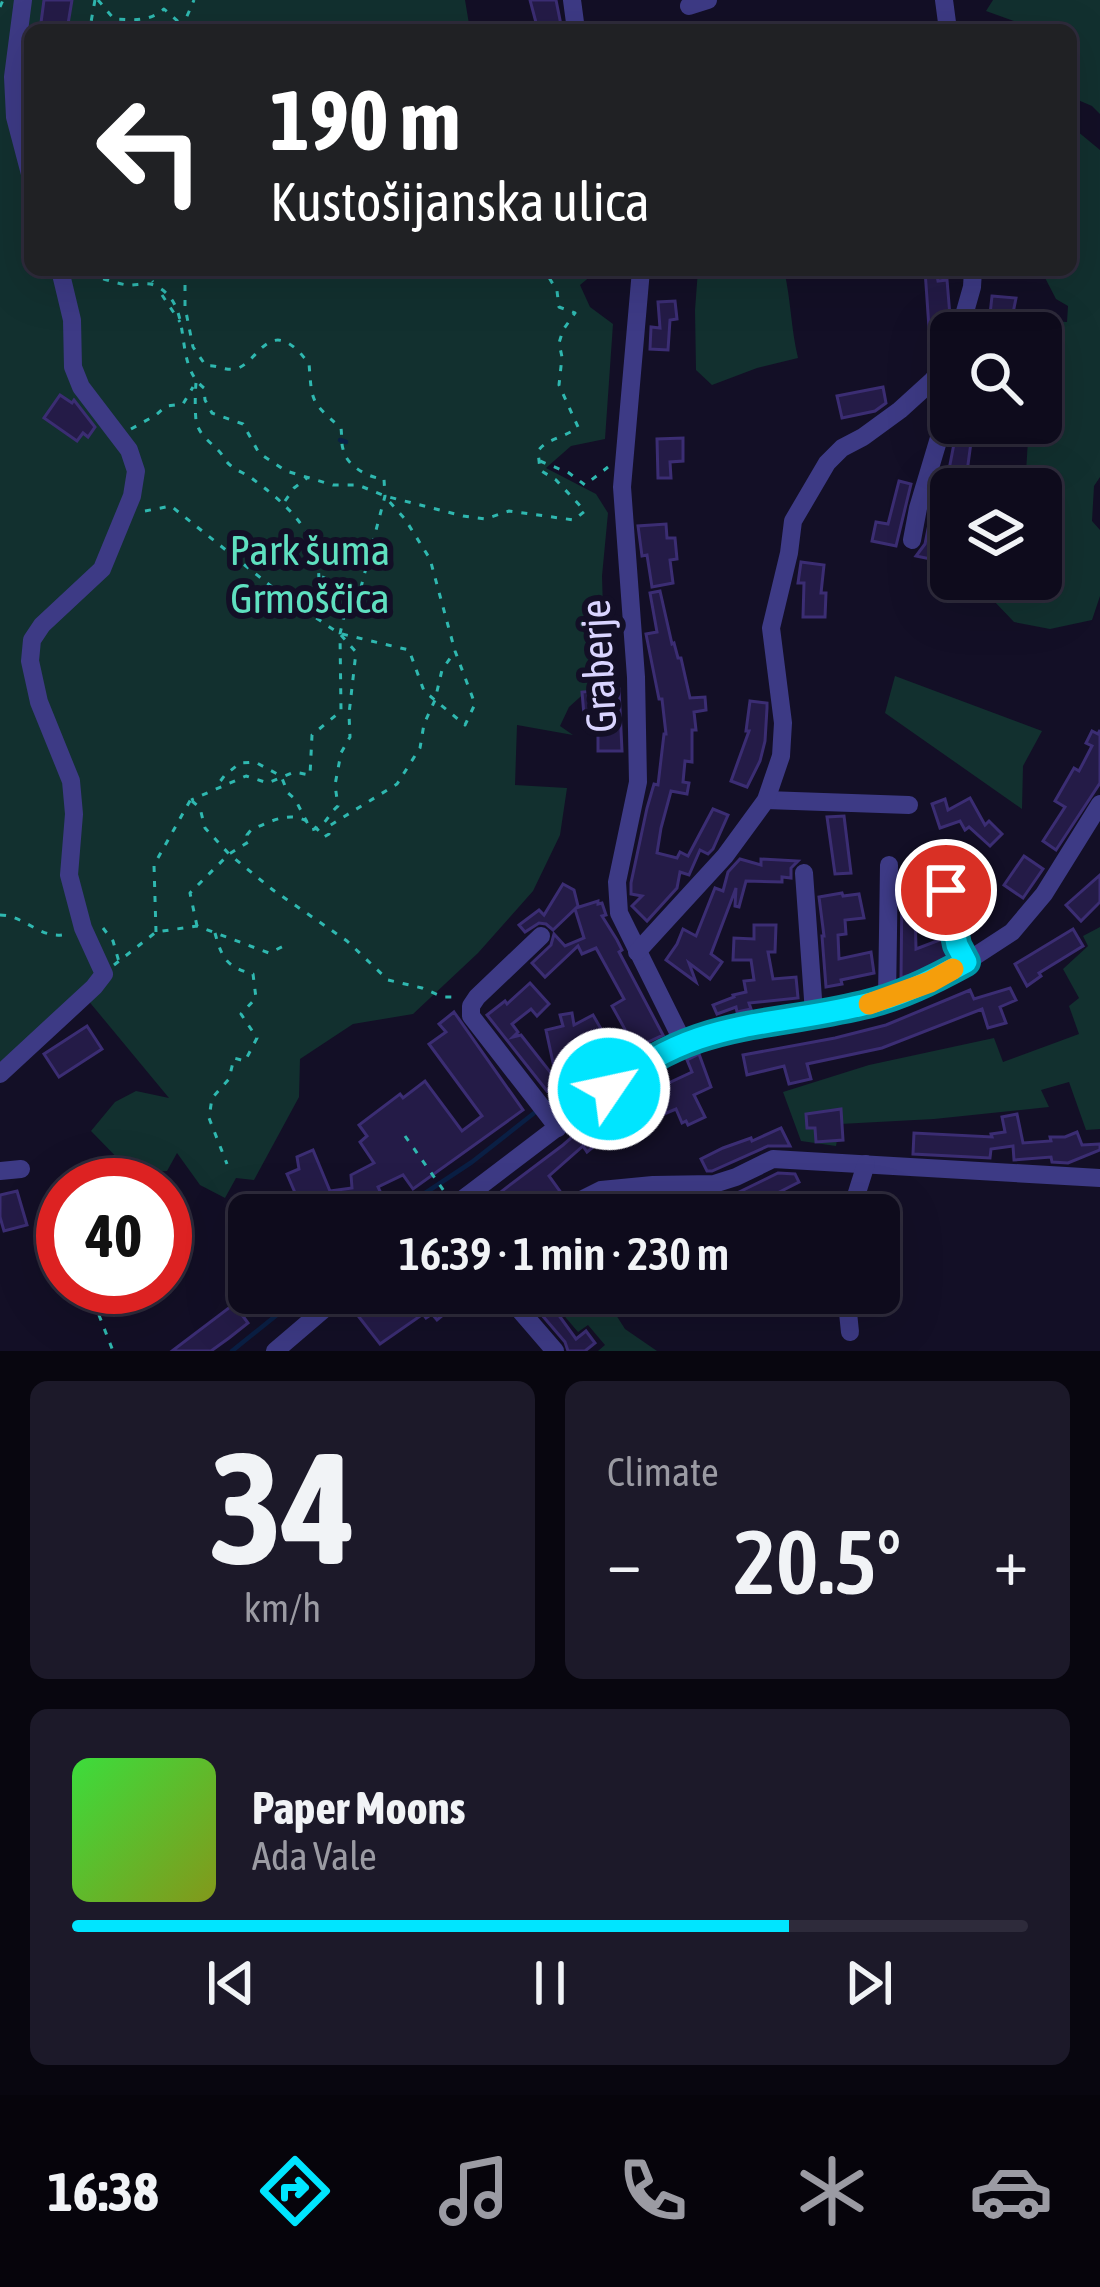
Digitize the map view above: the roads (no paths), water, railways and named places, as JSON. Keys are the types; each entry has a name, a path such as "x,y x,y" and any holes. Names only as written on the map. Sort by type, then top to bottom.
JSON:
{"street":[{"path":"23,0 14,76 24,150"},
{"path":"0,1074 94,986 69,874 74,814 71,781 40,702 30,661 32,640 42,625 102,569 132,496 136,471 129,451 81,387 73,367 72,320 61,276"},
{"name":"Graberje","path":"640,276 622,487 639,769 616,898 619,914 683,1042"},
{"path":"964,312 973,276"},
{"path":"637,952 724,856 766,800 781,756 783,723 771,628 794,520 827,463 930,383"},
{"path":"912,540 937,444"},
{"path":"766,800 909,805"},
{"path":"469,1194 546,1113 683,1042 720,1030 864,1005 930,982 966,962 1012,932 1044,894 1099,809"},
{"path":"1084,829 1100,844"},
{"path":"886,998 889,866"},
{"path":"804,873 814,1013"},
{"path":"946,890 957,945 966,962"},
{"path":"541,936 478,998 471,1006 471,1016 546,1113"},
{"path":"593,1194 653,1185 714,1184 773,1159 1100,1178"},
{"path":"857,1194 866,1164"},
{"path":"0,1171 21,1168"},
{"path":"275,1351 318,1314"},
{"path":"524,1314 555,1351"},
{"path":"848,1314 850,1332"}],"waterway":[{"path":"340,440 346,442"},
{"path":"547,1103 579,1081 589,1080"},
{"path":"424,1194 538,1110"},
{"path":"232,1351 278,1314"}],"park label":[{"name":"Park šuma Grmoščica","path":"310,574"}]}
